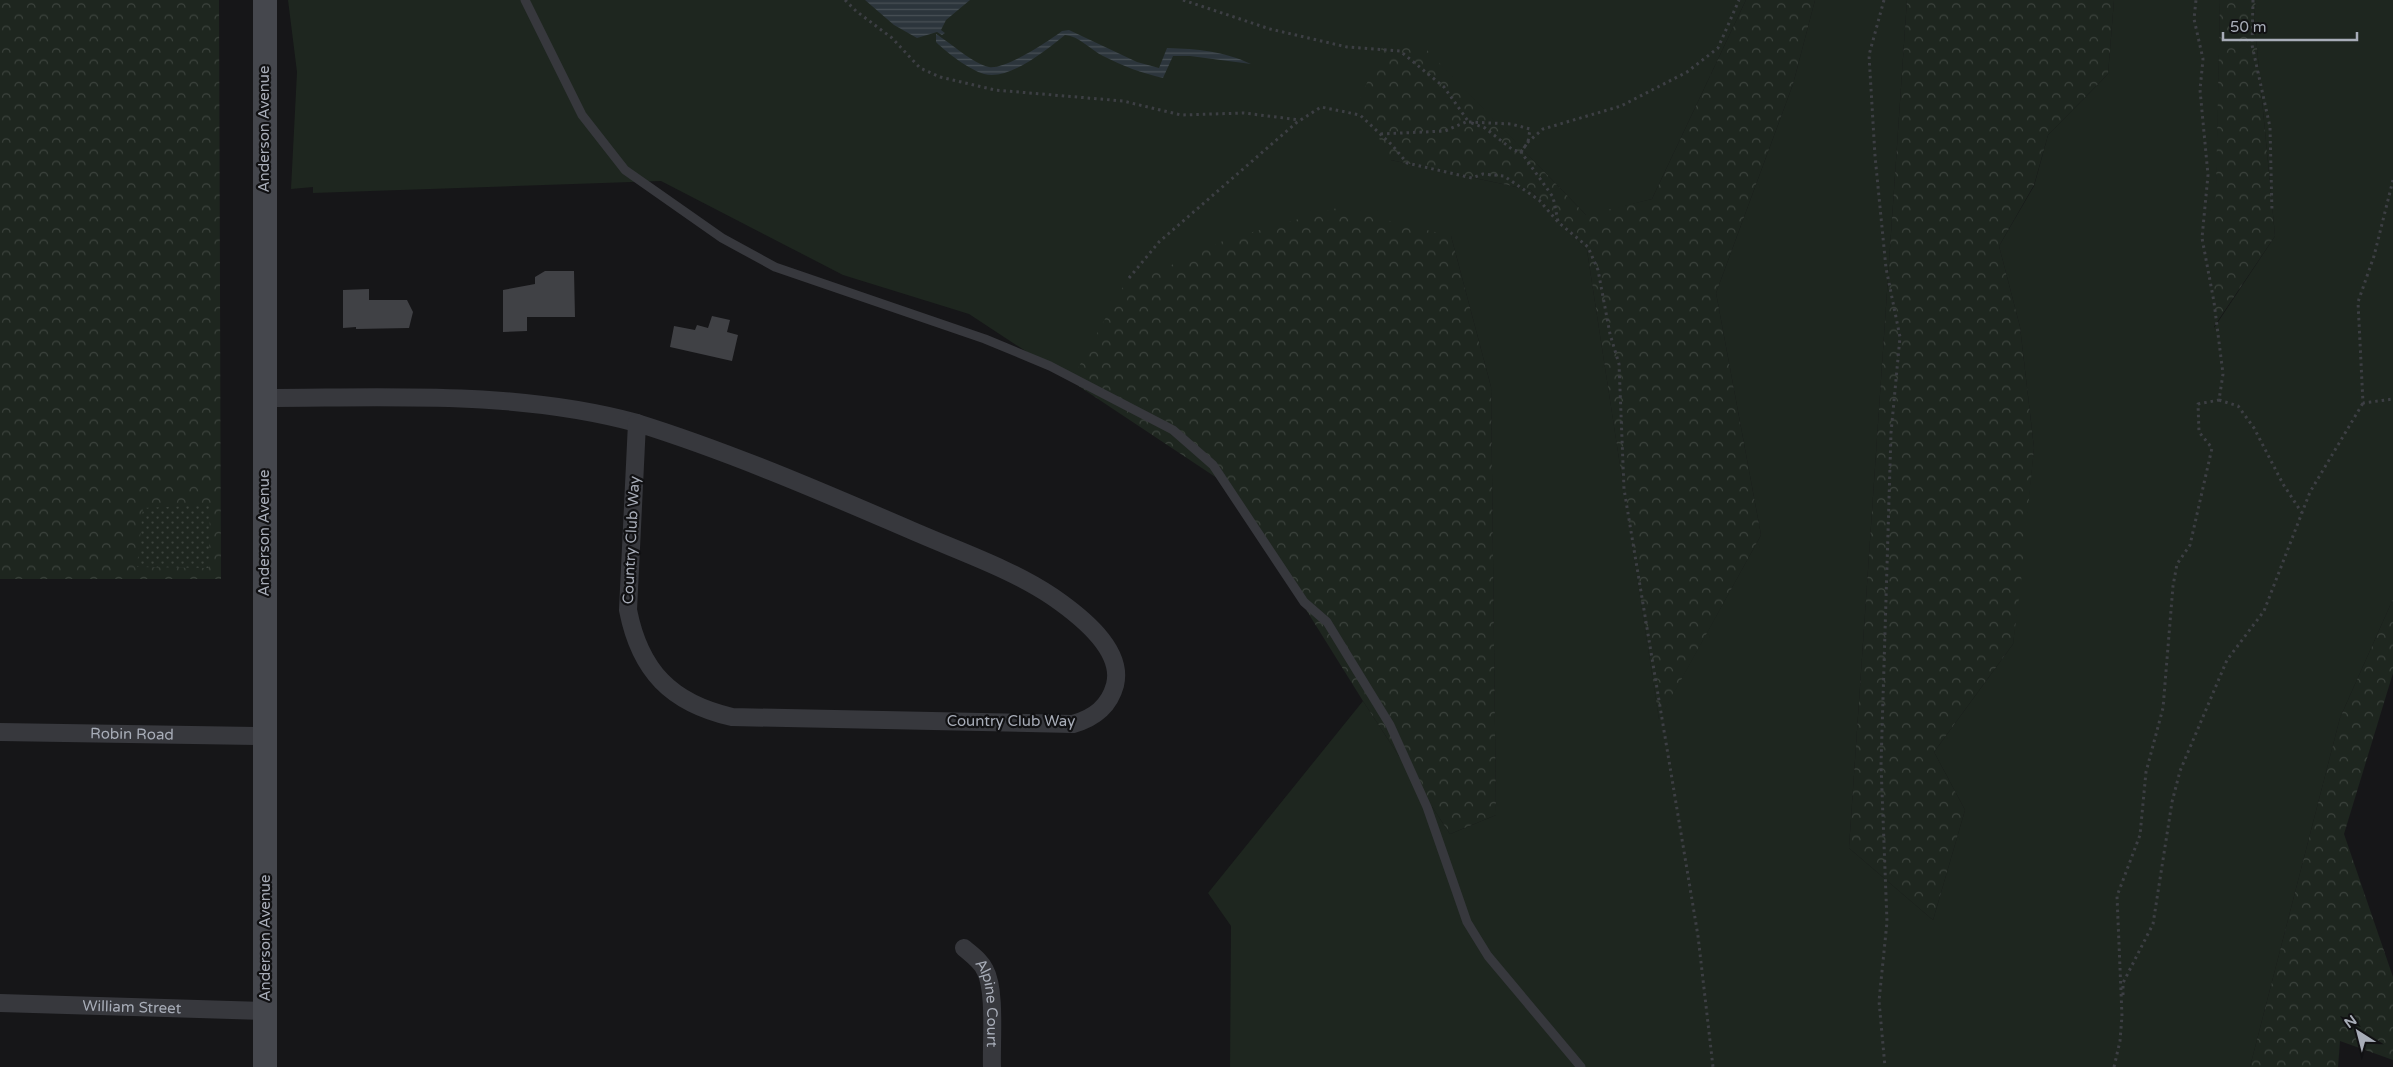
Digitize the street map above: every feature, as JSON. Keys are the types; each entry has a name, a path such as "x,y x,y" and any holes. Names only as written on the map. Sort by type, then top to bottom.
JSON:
{"main road":[{"name":"Anderson Avenue","path":"265,0 265,1067"}],"street":[{"name":"Country Club Way","path":"264,398 467,398 517,401 567,407 637,423 684,438 856,506 1021,578 1060,602 1102,640 1111,652 1116,668 1111,696 1102,710 1089,719 1073,724 732,717 710,712 690,703 671,691 654,673 641,654 632,632 628,610 637,423"},
{"name":"Robin Road","path":"0,732 264,736"},
{"name":"Alpine Court","path":"964,948 976,957 986,970 991,986 992,1067"},
{"name":"William Street","path":"0,1003 265,1011"}],"lane":[{"path":"525,0 582,115 625,170 722,238 775,267 985,339 1050,366 1174,430 1213,465 1304,602 1326,622 1390,726 1427,807 1467,922 1488,956 1581,1067"}],"path":[{"path":"845,0 856,11 892,38 920,68 940,77 994,90 1123,101 1181,115 1244,113 1301,120"},
{"path":"1183,0 1270,30 1346,47 1400,51 1444,87 1468,121 1445,131 1380,134"},
{"path":"1521,152 1528,142 1543,129 1621,106 1687,72 1718,48 1739,0"},
{"path":"1884,0 1869,55 1875,156 1886,268 1900,337 1891,433 1885,583 1885,687 1881,765 1887,922 1879,1001 1885,1067"},
{"path":"2196,0 2194,20 2203,59 2200,90 2208,175 2202,238 2214,302 2223,374 2219,400"},
{"path":"2253,0 2252,45 2270,127 2272,212"},
{"path":"1129,278 1159,242 1301,120 1321,107 1360,115 1407,163 1472,178 1484,174 1504,176 1539,200 1558,222 1588,247 1594,262 1610,334 1619,364 1624,489 1698,936 1713,1067"},
{"path":"1528,142 1530,129 1510,124 1470,122 1485,128 1513,150 1521,152 1553,197 1558,222"},
{"path":"2114,1067 2120,1041 2124,983 2153,924 2172,802 2180,772 2227,660 2264,611 2310,492 2363,403 2358,302 2374,256 2393,180"},
{"path":"2363,403 2393,399"},
{"path":"2122,1016 2117,896 2140,835 2146,772 2163,708 2173,586 2177,564 2190,545 2212,448 2199,432 2198,404 2219,400 2238,406 2254,428 2283,484 2302,513"}],"green space":[{"path":"0,0 219,0 221,579 0,579"},
{"path":"288,0 1746,0 1652,199 1587,216 1424,48 1391,160 1531,190 1587,250 1659,719 1761,535 1716,293 1793,84 1815,0 1907,0 1849,848 1933,920 1965,810 1934,752 2013,644 2034,448 2020,327 1999,246 2034,186 2048,135 2108,74 2114,0 2220,0 2214,328 2275,236 2254,17 2256,0 2393,0 2393,599 2340,718 2250,1067 1230,1067 1231,926 1208,893 1363,701 1450,834 1496,815 1491,387 1451,236 1071,381 969,314 843,275 661,181 313,193 313,187 291,189 297,72"},
{"path":"1746,0 1815,0 1793,84 1716,293 1761,535 1659,720 1587,250 1531,190 1391,160 1359,102 1382,47 1425,48 1586,215 1652,199"},
{"path":"1907,0 2114,0 2108,74 2048,135 2034,185 1999,246 2020,327 2034,448 2021,582 2013,644 1934,752 1965,810 1933,920 1849,848"},
{"path":"2220,0 2256,0 2254,17 2275,236 2213,328"},
{"path":"1337,208 1451,236 1491,387 1496,815 1450,834 1363,701 1229,486 1071,381 1122,288 1225,240"},
{"path":"210,505 209,568 137,567 143,508"},
{"path":"2393,599 2393,673 2344,834 2393,977 2393,1060 2340,1041 2338,1067 2250,1067 2340,718"}],"shaded area":[{"path":"865,0 970,0 946,20 941,30 945,33 942,35 937,32 917,38 894,25"},
{"path":"1069,30 1137,62 1159,68 1167,48 1210,51 1251,64 1190,56 1173,56 1163,78 1118,63 1075,38 1065,35 1027,63 1005,73 994,75 984,74 972,69 952,56 936,42 936,34 976,62 989,67 996,67 1016,60 1062,31"}],"building":[{"path":"545,271 574,271 575,317 527,317 527,331 503,332 503,290 535,284 535,277"},
{"path":"369,289 369,300 407,300 413,312 409,328 343,328 343,290"},
{"path":"712,316 730,320 727,332 738,335 732,361 670,347 674,326 695,330 697,325 708,328"}]}
